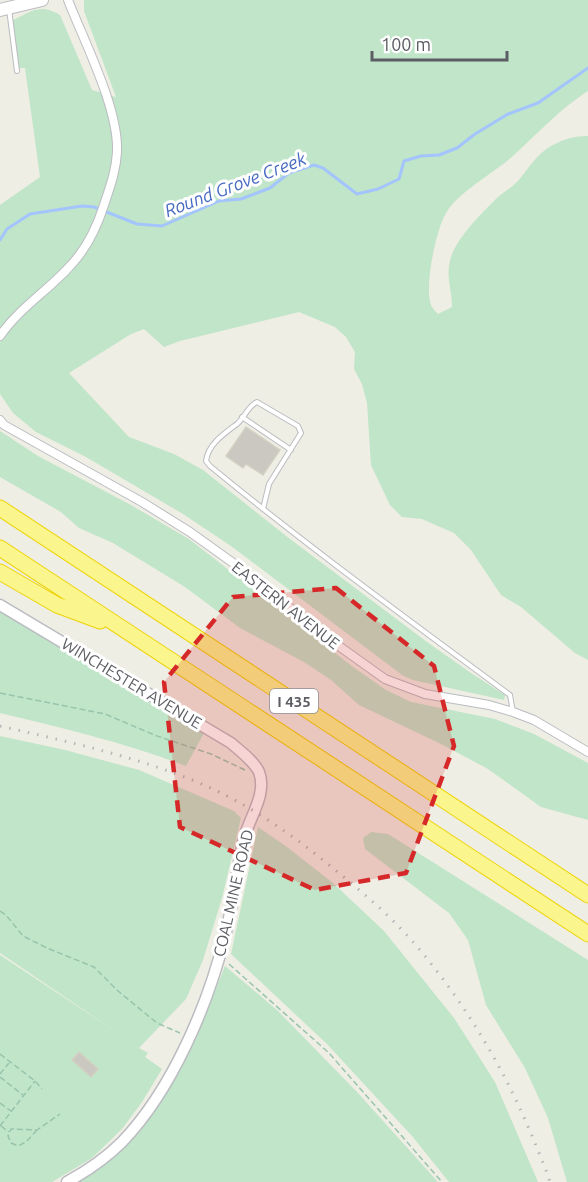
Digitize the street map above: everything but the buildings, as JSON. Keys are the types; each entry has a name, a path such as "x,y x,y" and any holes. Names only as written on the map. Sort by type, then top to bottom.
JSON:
{"highway":[{"name":"I 435","path":"0,508 588,895"},
{"name":"I 435","path":"0,548 588,934"},
{"path":"0,572 57,605 128,632"}],"main road":[{"path":"4,9 42,0"}],"street":[{"path":"0,336 16,315 56,281 73,263 93,232 112,182 117,151 114,123 68,0"},
{"name":"EASTERN AVENUE","path":"0,420 23,436 142,502 190,532 385,679 425,694 489,705 513,712 534,720 588,752"},
{"name":"WINCHESTER AVENUE","path":"0,605 231,743 245,755 258,773"},
{"name":"COAL MINE ROAD","path":"67,1182 103,1159 138,1124 189,1038 225,936 243,839 261,792 258,773"}],"lane":[{"path":"4,9 17,71"},
{"path":"262,509 269,484 301,433 298,426 257,402 211,449 206,461 210,466 262,509 510,695 513,712"},
{"path":"242,417 291,450"}],"path":[{"path":"0,693 105,714 157,736 211,754 238,768 258,773"},
{"path":"0,911 23,936 94,967 118,992 157,1023 189,1038"},
{"path":"219,955 329,1053 442,1182"},
{"path":"0,1054 42,1089"},
{"path":"0,1074 10,1061"},
{"path":"0,1077 24,1095"},
{"path":"10,1132 0,1126 35,1081"},
{"path":"0,1102 12,1112"},
{"path":"37,1130 11,1129 8,1136 11,1143 18,1146 60,1114"}],"highlighted area":[{"path":"336,588 434,666 454,746 406,873 315,890 180,827 164,682 233,597"}],"green space":[{"path":"84,0 588,0 588,91 452,205 438,232 429,288 432,307 438,314 452,307 449,264 458,242 469,228 496,199 518,181 542,152 565,140 588,136 588,660 575,653 521,607 501,595 471,550 454,533 422,519 402,517 390,505 371,465 367,403 362,384 354,369 355,352 346,337 335,327 299,312 164,347 144,329 131,334 69,373 129,437 174,454 203,470 427,642 505,695 504,700 413,680 402,675 231,546 183,514 86,457 36,432 13,413 0,394 0,205 40,177 25,68 19,68 13,20 41,9 47,9 60,15 92,90 116,97 84,11"},
{"path":"0,431 38,456 131,505 189,539 353,667 386,690 411,702 495,719 534,734 588,763 588,820 541,807 488,769 359,705 331,680 304,662 240,628 185,587 113,543 79,528 61,512 0,477"},
{"path":"0,611 204,733 186,766 117,743 0,713"},
{"path":"0,736 65,750 139,770 234,811 241,818 222,898 203,960 186,999 139,1048 148,1053 145,1057 162,1069 122,1129 92,1158 52,1182 0,1182 0,955 118,1033 0,953"},
{"path":"258,827 333,883 384,931 454,1018 495,1082 538,1182 449,1182 412,1136 327,1044 231,954"},
{"path":"371,832 388,834 588,960 588,1182 567,1182 548,1118 525,1068 486,1005 468,940 449,913 365,849 363,838"},
{"path":"225,966 278,1011 357,1092 438,1182 77,1182 112,1159 133,1139 166,1094 192,1045"}],"waterway":[{"name":"Round Grove Creek","path":"0,240 7,229 30,214 82,206 94,207 137,224 162,226 219,201 241,199 270,188 289,173 314,165 323,168 357,194 378,189 399,179 404,161 421,156 439,155 457,148 508,114 538,103 588,68"}],"railway":[{"path":"0,726 121,756 169,771 210,788 244,805 277,826 347,880 404,932 449,987 495,1059 508,1084 550,1182"}]}
